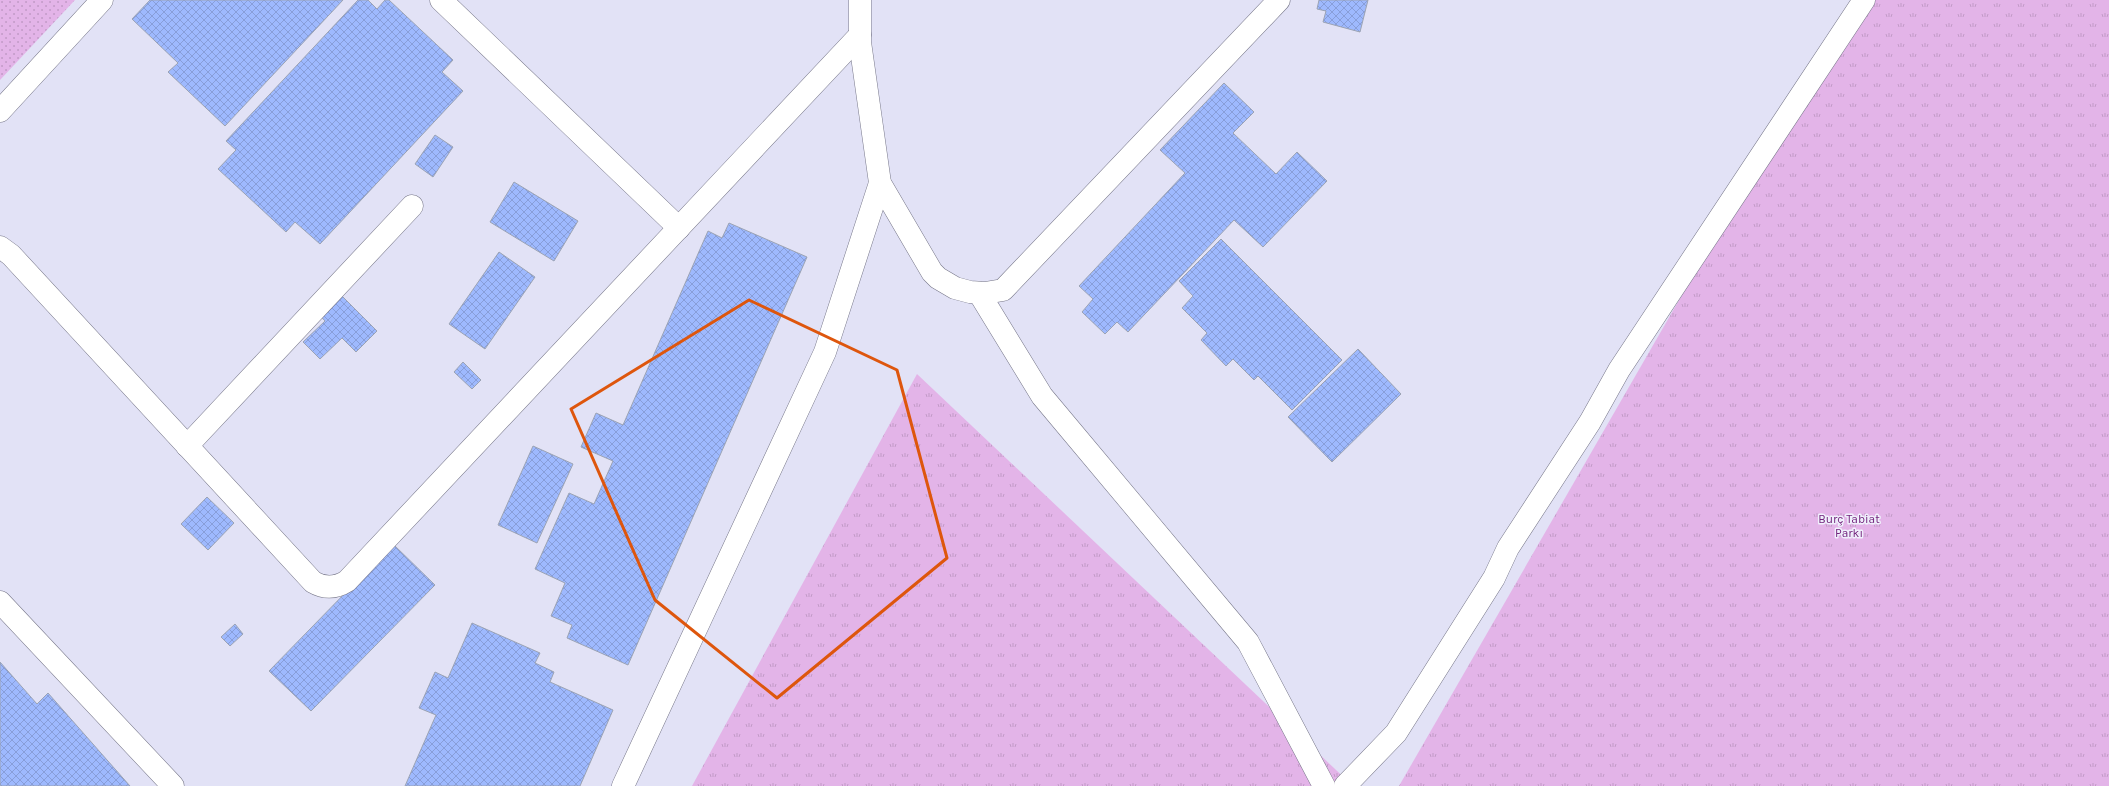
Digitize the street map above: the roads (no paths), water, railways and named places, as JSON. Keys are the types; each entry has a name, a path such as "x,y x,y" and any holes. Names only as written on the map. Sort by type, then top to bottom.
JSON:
{"street":[{"path":"0,111 102,0"},
{"path":"441,0 679,228"},
{"path":"860,0 860,35 880,183 932,272 955,288 979,293 1003,290 1279,0"},
{"path":"1345,786 1396,733 1494,578 1508,548 1590,422 1619,370 1864,0"},
{"path":"0,247 11,255 313,582 328,587 343,584 860,35"},
{"path":"623,786 825,352 880,183"},
{"path":"187,446 412,206"},
{"path":"979,293 1042,396 1248,642 1324,786"},
{"path":"0,602 173,786"}],"park label":[{"name":"Burç Tabiat Parkı","path":"1849,526"}]}
